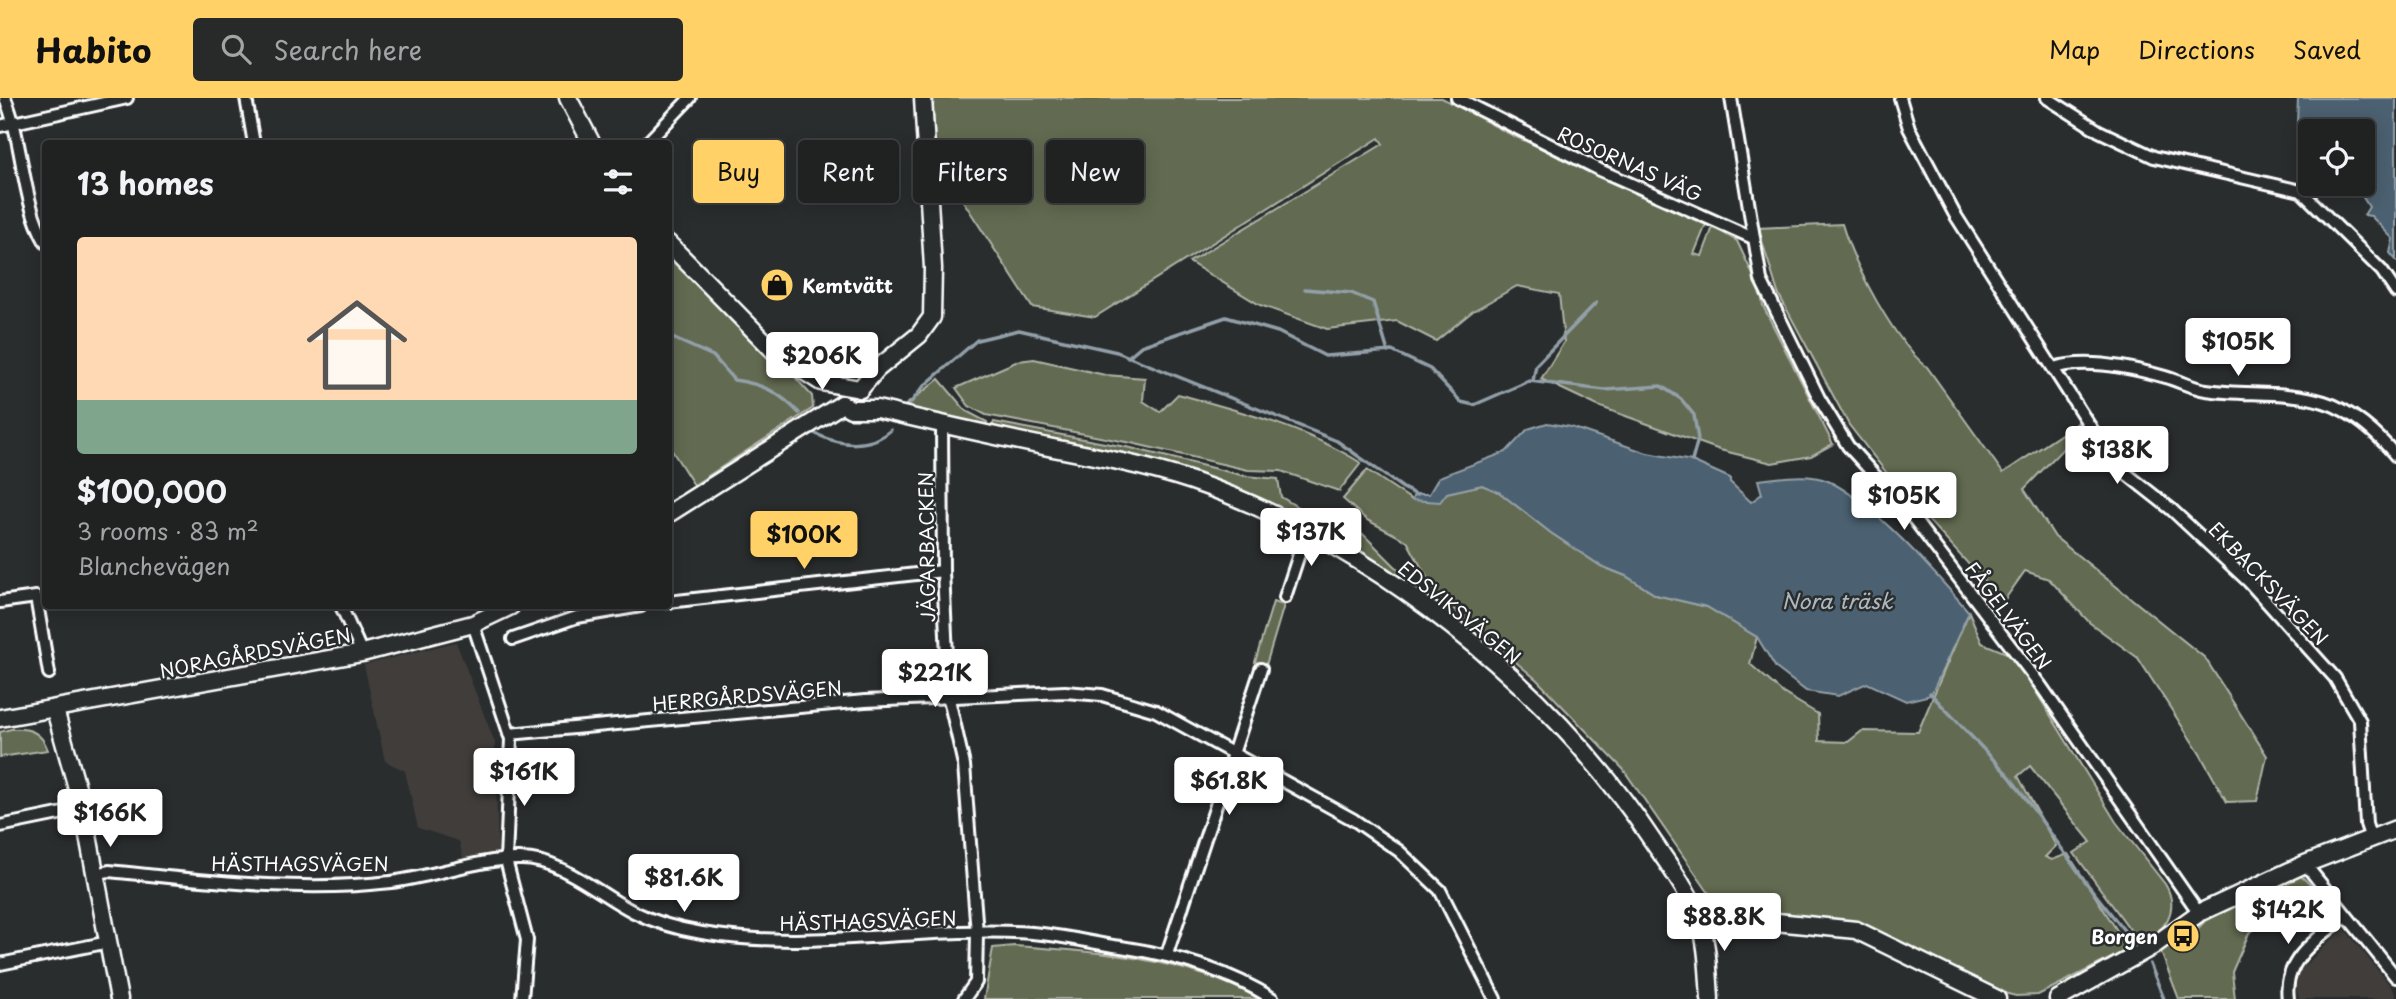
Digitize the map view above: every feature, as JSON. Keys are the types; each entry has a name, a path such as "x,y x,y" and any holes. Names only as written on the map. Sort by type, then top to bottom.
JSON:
{"street":[{"path":"5,98 15,122 33,211 42,233"},
{"path":"0,126 127,98"},
{"path":"246,98 253,140"},
{"path":"568,98 590,140"},
{"path":"650,140 690,98"},
{"path":"672,511 849,393 925,330 932,317 933,268 923,98"},
{"name":"ROSORNAS VÄG","path":"1457,98 1602,171 1753,238"},
{"name":"FÅGELVÄGEN","path":"1731,98 1761,280 1819,398 1848,446 1910,514 2041,686 2199,913"},
{"name":"EKBACKSVÄGEN","path":"1900,98 1909,128 1954,212 2115,464 2171,509 2248,581 2335,678 2360,721 2366,824 2371,839"},
{"path":"2047,98 2099,131 2154,157 2301,191 2382,271 2396,292"},
{"path":"672,247 777,354 821,382 849,393"},
{"path":"2054,368 2067,363 2097,366 2164,377 2204,390 2302,397 2326,402 2361,422 2396,456"},
{"name":"EDSVIKSVÄGEN","path":"849,393 851,409 859,407 942,424 1159,471 1193,481 1307,530 1413,599 1496,666 1564,729 1632,810 1698,914 1705,942 1710,999"},
{"name":"JÄGARBACKEN","path":"942,424 943,571 949,699 964,765 977,933 976,982 964,999"},
{"path":"1284,597 1307,530"},
{"path":"672,602 943,571"},
{"path":"0,602 36,597 49,673"},
{"path":"342,609 362,653"},
{"name":"NORAGÅRDSVÄGEN","path":"0,718 362,653 473,624 505,609"},
{"path":"513,639 577,617 624,609"},
{"path":"473,624 509,734 506,860 527,940 522,999"},
{"path":"1167,954 1261,669"},
{"name":"HERRGÅRDSVÄGEN","path":"509,734 866,701 1065,692 1102,695 1156,711 1354,820 1399,850 1440,890 1495,999"},
{"path":"55,710 83,809 119,999"},
{"path":"0,826 83,809"},
{"path":"2058,999 2141,952 2199,913 2305,864 2396,829"},
{"name":"HÄSTHAGSVÄGEN","path":"96,874 109,871 265,884 353,884 389,882 522,859 546,863 633,912 667,926 725,937 783,942 1033,933 1167,954 1220,973 1273,999"},
{"path":"2305,864 2396,977"},
{"path":"1698,914 1856,930 1997,999"},
{"path":"2288,999 2287,981 2291,968 2303,952 2346,916"},
{"path":"0,964 109,942"}],"shaded area":[{"path":"456,642 495,743 498,853 464,861 459,841 418,828 405,771 385,761 364,665"},
{"path":"2344,928 2396,993 2396,999 2299,999 2296,987 2299,971"}],"green space":[{"path":"934,98 1442,98 1514,136 1707,222 1694,254 1702,256 1713,227 1737,241 1761,292 1763,306 1833,444 1811,456 1772,463 1720,450 1598,406 1541,379 1564,342 1559,294 1517,286 1473,311 1436,341 1397,321 1327,329 1260,305 1189,262 1383,144 1379,138 1095,317 1032,307 964,203 1032,203 1032,140 929,140"},
{"path":"1842,224 1865,280 1889,321 1914,355 1927,367 2003,473 2078,423 2082,429 2024,489 2055,537 2205,658 2267,756 2257,801 2227,802 2200,754 2138,658 2090,623 2049,579 2025,571 2003,602 1897,486 1849,425 1778,293 1758,228"},
{"path":"672,256 733,309 812,396 813,408 694,485 672,451"},
{"path":"1034,359 1105,375 1145,378 1143,401 1160,412 1178,394 1295,430 1361,463 1339,491 1281,471 1248,470 1131,443 986,415 969,406 956,388 1018,361"},
{"path":"939,379 966,411 987,422 985,427 902,408"},
{"path":"994,422 1131,448 1245,476 1278,479 1281,497 1349,538 1363,534 1433,604 1320,529 1196,474 991,430"},
{"path":"1367,470 1412,500 1482,485 1499,492 1551,533 1601,566 1626,576 1656,595 1707,607 1757,637 1750,664 1783,693 1818,714 1819,741 1848,742 1862,731 1918,732 1969,612 1982,643 2014,656 2116,822 2165,884 2171,903 2168,919 2149,939 2140,943 2074,853 2091,842 2030,766 2018,776 2056,846 2045,857 2052,860 2068,854 2129,949 2038,995 2016,996 2004,993 1879,933 1838,919 1744,910 1713,899 1623,769 1537,680 1436,594 1407,541 1367,520 1343,499"},
{"path":"1273,602 1284,605 1266,665 1255,662"},
{"path":"11,729 34,732 48,750 0,757 0,732"},
{"path":"2299,874 2315,889 2249,933 2232,972 2235,999 2179,999 2161,952 2173,942 2190,937 2204,922 2268,887"},
{"path":"1014,946 1140,959 1202,974 1260,999 984,999 993,948"}],"water":[{"path":"2298,98 2396,98 2396,260 2390,253 2393,239 2371,216 2364,215 2369,207 2362,196 2375,196 2375,119 2298,119 2297,124"},
{"name":"Nora träsk","path":"1547,423 1571,427 1647,453 1692,461 1730,478 1730,482 1751,502 1762,494 1758,480 1794,476 1820,478 1845,491 1903,540 1969,612 1931,695 1906,701 1867,683 1838,696 1806,691 1776,668 1757,637 1707,607 1656,595 1626,576 1601,566 1551,533 1499,492 1482,485 1447,493 1440,502 1412,500 1414,494 1429,494 1439,477 1506,452 1528,429"}],"waterway":[{"path":"1305,289 1351,293 1373,302 1388,352"},
{"path":"1533,381 1536,365 1596,303"},
{"path":"1128,357 1141,346 1226,317 1278,332 1325,356 1392,351 1430,369 1461,402 1474,405 1529,381 1605,390 1661,386 1681,399 1694,415 1698,439 1692,461"},
{"path":"909,405 924,386 977,340 1019,330 1117,352 1337,441 1417,495"},
{"path":"672,338 713,356 734,380 770,390 799,413"},
{"path":"816,434 855,444 874,440 891,430"},
{"path":"1930,693 2010,777 2088,885 2134,943"},
{"path":"2150,964 2164,999"}],"place":[{"name":"Kemtvätt","path":"777,285"},
{"name":"Borgen","path":"2183,936"}]}
